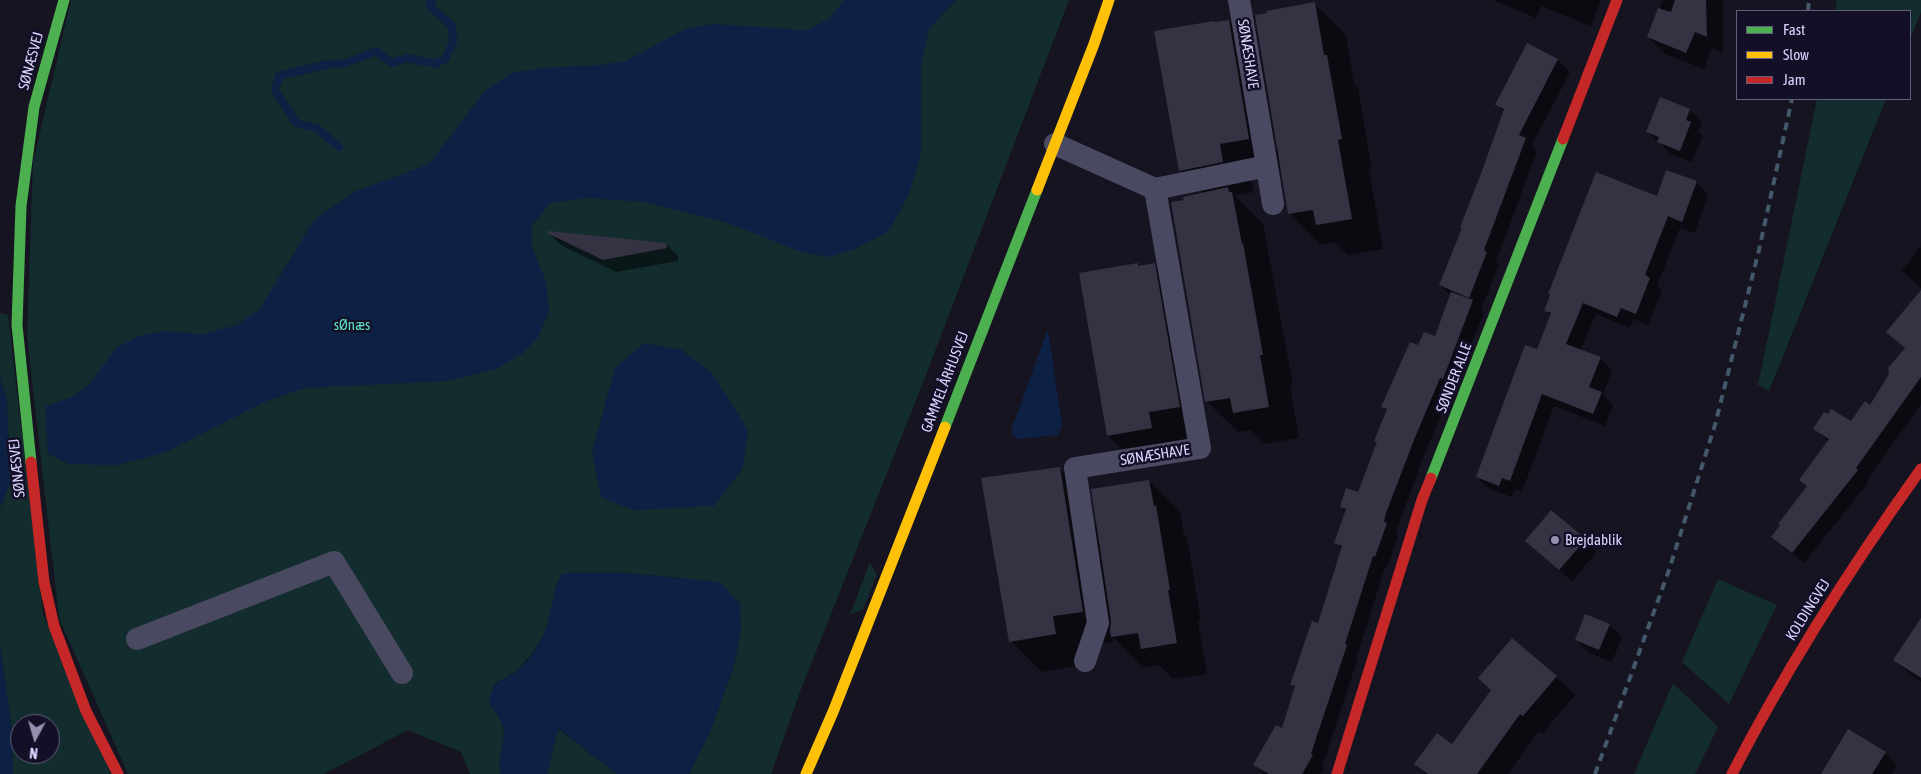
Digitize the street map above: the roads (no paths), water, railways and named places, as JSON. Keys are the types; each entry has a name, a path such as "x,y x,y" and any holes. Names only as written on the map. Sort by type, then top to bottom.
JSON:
{"street":[{"name":"SØNÆSVEJ","path":"64,0 34,107 26,158 21,206 17,325 44,582 54,626 86,711 118,774"},
{"name":"GAMMEL ÅRHUSVEJ","path":"806,774 836,703 1055,144 1109,0"},
{"name":"SØNÆSHAVE","path":"1240,0 1273,204"},
{"name":"SØNDER ALLE","path":"1337,774 1422,500 1608,26 1616,0"},
{"path":"1055,144 1155,189 1267,166"},
{"name":"SØNÆSHAVE","path":"1085,661 1098,623 1075,468 1200,448 1155,189"},
{"name":"KOLDINGVEJ","path":"1732,774 1748,742 1817,621 1921,470"},
{"path":"137,639 334,562 402,674"}],"water":[{"path":"844,0 956,0 929,29 921,64 921,153 909,194 889,231 855,249 828,257 802,252 725,222 645,202 588,198 550,203 531,227 532,247 546,281 549,311 539,336 523,353 496,369 447,381 304,388 264,402 166,452 117,465 69,464 48,454 45,407 72,397 90,384 116,348 139,336 165,331 202,334 237,325 259,310 314,220 354,192 429,164 485,91 512,73 540,68 601,65 626,61 685,29 713,24 807,30 829,19"},
{"path":"1048,329 1062,426 1058,435 1019,439 1012,435 1012,428"},
{"path":"644,343 682,350 712,373 748,430 743,468 714,506 633,510 601,497 592,452 615,368"},
{"path":"0,379 7,401 10,483 0,508"},
{"path":"562,573 626,573 720,582 740,604 741,631 733,669 709,734 689,774 617,774 558,728 547,774 501,774 500,758 504,731 500,718 489,704 490,695 495,685 522,667 538,645 549,618 555,590"},
{"path":"0,646 10,717 10,764 13,764 13,774 0,774"}],"waterway":[{"path":"339,147 318,129 296,123 275,90 279,76 328,64 343,64 376,51 392,63 407,58 435,64 445,59 453,43 452,26 430,6 432,0"}],"railway":[{"path":"1808,10 1809,0"},
{"path":"1595,774 1668,573 1715,425 1759,250 1792,100"}],"place":[{"name":"Brejdablik","path":"1555,540"}],"park label":[{"name":"sØnæs","path":"352,325"}]}
